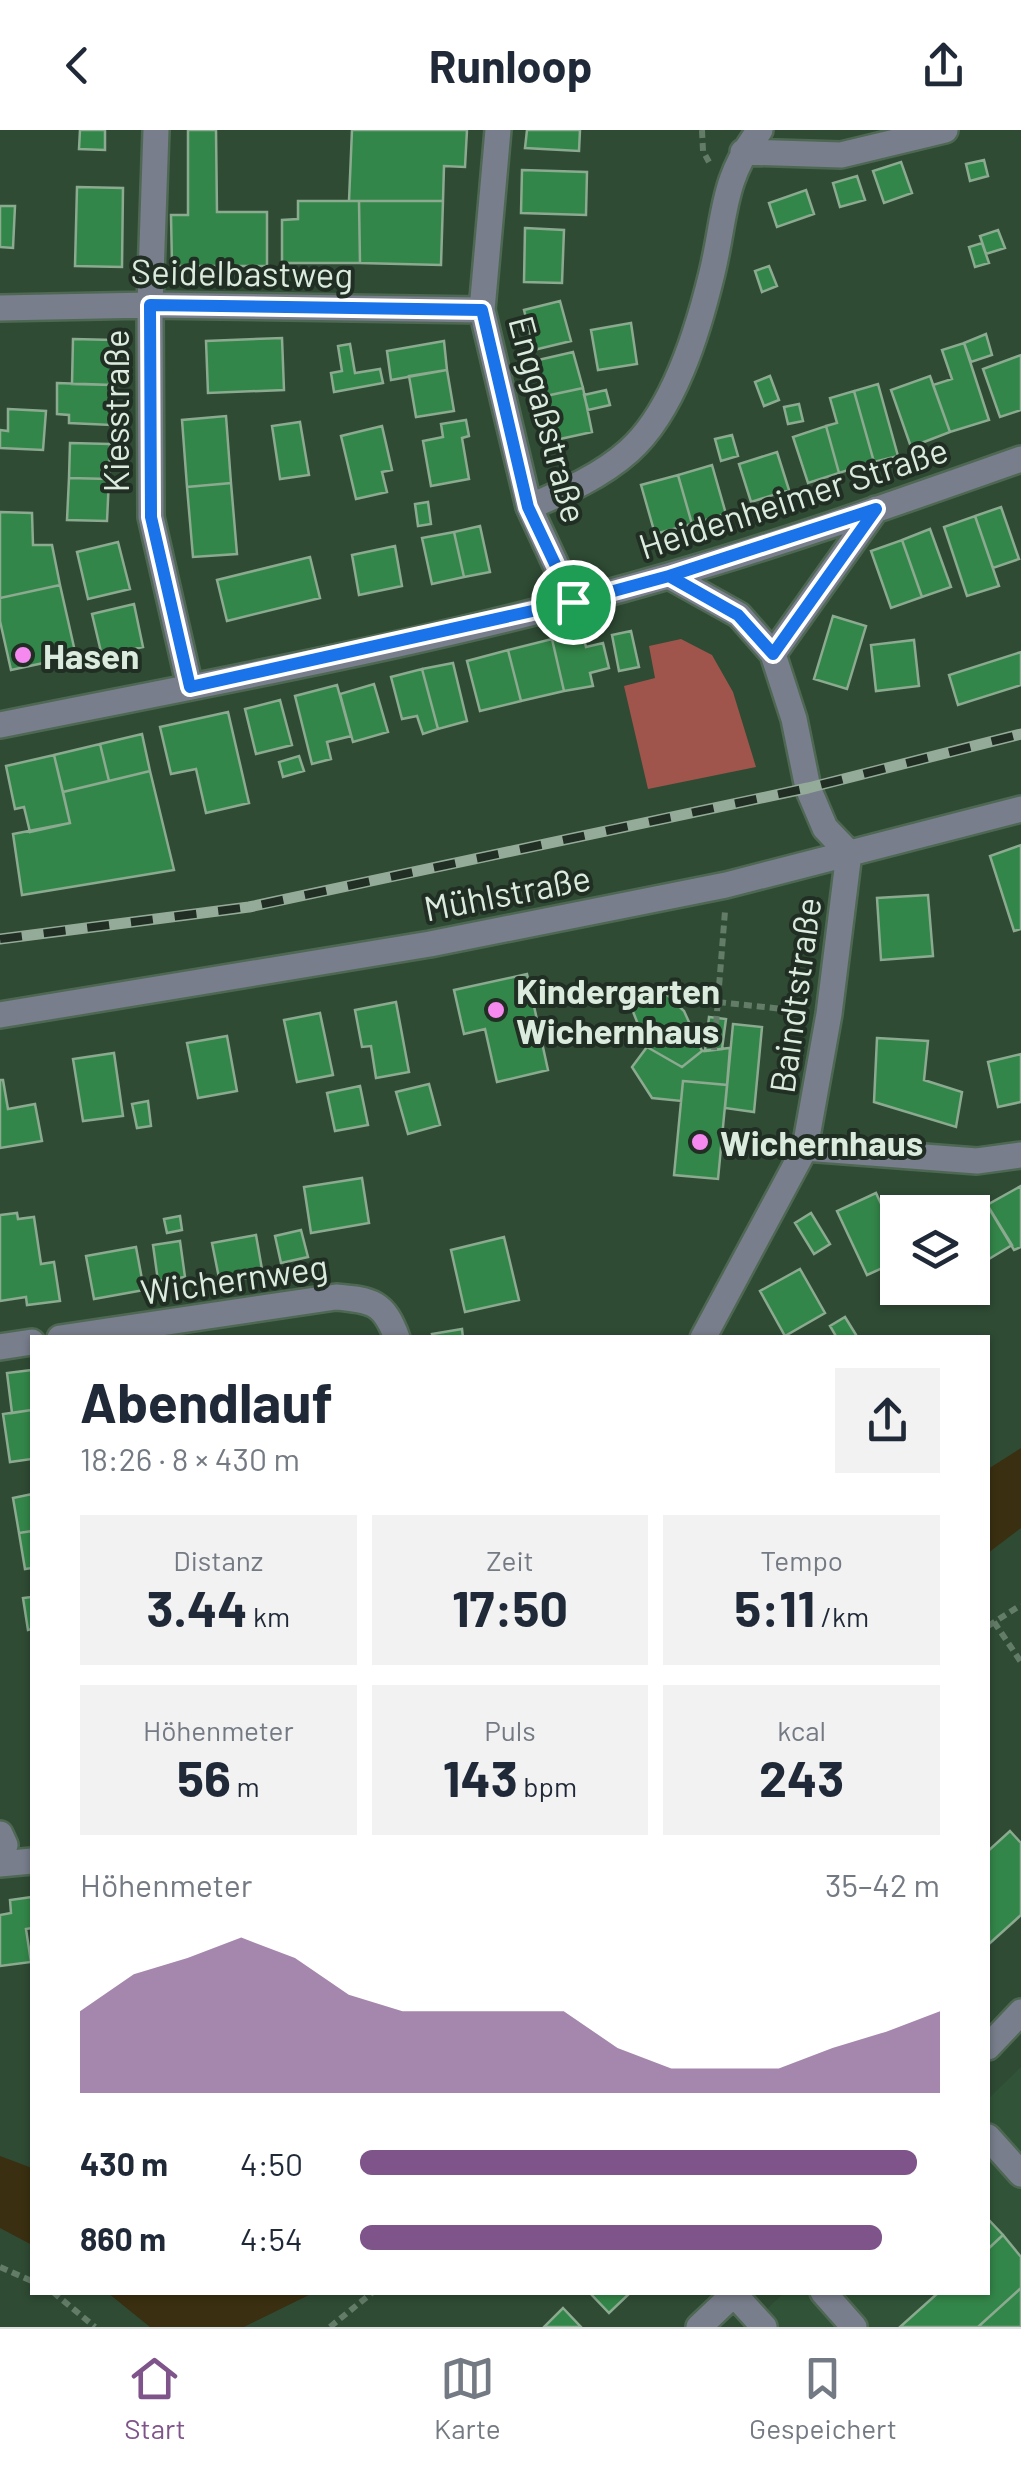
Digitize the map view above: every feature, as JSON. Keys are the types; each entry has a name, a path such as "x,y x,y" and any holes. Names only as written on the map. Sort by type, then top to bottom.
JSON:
{"street":[{"name":"Kiesstraße","path":"156,130 150,305 151,517 190,687"},
{"name":"Enggaßstraße","path":"498,130 482,310 528,507 573,602"},
{"path":"528,507 578,486 630,450 676,389 712,272 725,193 743,152 760,130"},
{"path":"743,152 841,155 945,130"},
{"name":"Seidelbastweg","path":"0,308 150,305 482,310"},
{"name":"Heidenheimer Straße","path":"0,725 358,652 573,602 669,576 1021,459"},
{"path":"773,654 876,509"},
{"name":"Baindtstraße","path":"669,576 738,615 773,654 794,719 808,788 825,828 850,853 829,1014 805,1148 705,1335"},
{"name":"Mühlstraße","path":"0,1015 430,944 726,884 1021,809"},
{"path":"805,1148 977,1161 1021,1155"},
{"name":"Wichernweg","path":"80,1335 336,1297 368,1300 389,1315 396,1335"},
{"path":"0,1347 30,1342"},
{"path":"0,1834 5,1844 0,1854"},
{"path":"0,1864 30,1861"},
{"path":"990,2045 1021,2012"},
{"path":"990,2139 1021,2174"},
{"path":"699,2327 733,2295"},
{"path":"737,2295 764,2327"},
{"path":"826,2295 854,2327"}],"path":[{"path":"714,1050 726,884"},
{"path":"718,1002 829,1014"},
{"path":"1021,1604 991,1624 1021,1662"},
{"path":"0,2267 30,2280"},
{"path":"57,2295 95,2327"},
{"path":"330,2327 369,2295"}],"shaded area":[{"path":"681,639 712,655 733,692 756,767 648,789 624,686 655,678 649,646"},
{"path":"1021,1448 1021,1528 990,1551 990,1468"},
{"path":"1021,2067 1021,2327 748,2327 782,2295 990,2295 990,2097"},
{"path":"0,2156 30,2167 30,2244 0,2228"},
{"path":"110,2295 309,2295 244,2327 150,2327"}],"building":[{"path":"80,130 105,130 105,150 79,149"},
{"path":"188,130 216,130 217,212 267,212 267,266 172,266 171,215 188,215"},
{"path":"352,130 467,130 465,167 444,166 443,201 349,201"},
{"path":"527,130 580,130 579,151 525,148"},
{"path":"984,160 988,176 970,181 966,164"},
{"path":"901,162 912,193 884,203 873,171"},
{"path":"522,170 587,172 586,215 521,213"},
{"path":"857,176 865,200 840,207 833,183"},
{"path":"77,187 123,188 122,267 75,266"},
{"path":"806,190 814,214 777,227 769,203"},
{"path":"298,201 359,201 360,263 282,263 282,220 298,219"},
{"path":"359,201 443,201 441,265 360,263"},
{"path":"0,206 15,206 13,248 0,247"},
{"path":"525,228 564,230 562,283 524,282"},
{"path":"998,230 1005,248 986,254 980,236"},
{"path":"982,243 989,263 975,267 969,247"},
{"path":"769,266 777,286 762,292 755,271"},
{"path":"560,301 571,341 534,350 524,310"},
{"path":"631,323 637,364 598,370 591,330"},
{"path":"986,334 992,355 971,362 964,343"},
{"path":"282,338 284,390 208,393 206,341"},
{"path":"73,339 114,340 112,385 72,384"},
{"path":"444,341 447,370 391,380 387,351"},
{"path":"964,343 989,420 950,432 933,385 952,379 942,350"},
{"path":"350,344 355,373 380,369 383,383 334,392 331,373 342,371 338,346"},
{"path":"573,352 583,388 541,397 534,361"},
{"path":"1021,355 1021,410 1000,417 983,369"},
{"path":"447,370 454,411 416,417 409,376"},
{"path":"770,376 779,400 764,406 755,382"},
{"path":"930,376 950,432 911,447 891,390"},
{"path":"57,383 112,385 111,425 69,423 69,415 57,414"},
{"path":"878,384 898,456 874,462 854,391"},
{"path":"583,388 592,432 551,441 541,397"},
{"path":"606,390 610,405 588,410 584,395"},
{"path":"854,391 874,462 839,473 826,426 837,423 830,398"},
{"path":"799,404 803,421 788,424 784,407"},
{"path":"8,409 46,411 43,450 0,448 0,430 8,431"},
{"path":"226,416 231,483 187,487 182,420"},
{"path":"466,420 469,436 462,438 469,479 431,486 423,441 443,437 441,424"},
{"path":"300,422 309,475 280,479 272,426"},
{"path":"382,426 392,470 382,472 387,492 356,499 341,436"},
{"path":"826,426 839,473 808,483 793,437"},
{"path":"732,435 738,456 721,461 715,439"},
{"path":"70,443 110,444 109,479 69,478"},
{"path":"777,452 789,490 751,502 739,464"},
{"path":"712,465 726,514 692,524 678,475"},
{"path":"678,475 692,524 655,534 641,485"},
{"path":"69,478 109,479 107,521 67,520"},
{"path":"231,483 237,554 193,557 187,487"},
{"path":"428,502 431,524 418,526 415,504"},
{"path":"1001,507 1019,559 993,568 975,516"},
{"path":"0,512 32,513 33,545 52,545 60,585 0,598"},
{"path":"975,516 999,586 967,596 944,527"},
{"path":"480,526 490,572 464,577 454,532"},
{"path":"930,529 951,587 922,597 902,540"},
{"path":"454,532 464,577 432,584 422,538"},
{"path":"902,540 922,597 891,608 871,551"},
{"path":"118,542 130,589 88,599 77,552"},
{"path":"395,546 402,586 359,595 352,555"},
{"path":"310,557 320,598 227,621 217,580"},
{"path":"60,585 76,656 11,670 0,621 0,598"},
{"path":"134,604 143,647 102,656 92,614"},
{"path":"833,616 866,626 847,689 814,679"},
{"path":"582,631 586,647 603,643 609,668 590,673 593,686 564,691 552,639"},
{"path":"631,631 639,667 619,671 612,635"},
{"path":"552,639 564,691 521,701 508,650"},
{"path":"914,640 919,686 876,691 871,645"},
{"path":"508,650 521,701 480,711 467,661"},
{"path":"1021,652 1021,685 958,705 949,675"},
{"path":"453,663 467,721 438,729 422,669"},
{"path":"422,669 438,729 423,734 417,716 402,719 391,677"},
{"path":"374,684 388,732 353,742 340,694"},
{"path":"337,685 351,736 327,742 331,759 312,764 295,696"},
{"path":"280,700 292,745 256,754 245,709"},
{"path":"228,712 249,803 206,813 196,769 171,774 160,727"},
{"path":"142,734 150,771 109,781 100,744"},
{"path":"100,744 109,781 63,792 54,755"},
{"path":"54,755 70,823 30,832 24,807 15,809 6,766"},
{"path":"299,756 304,771 283,777 279,762"},
{"path":"150,771 174,870 22,895 13,834 70,823 63,792"},
{"path":"1021,845 1021,929 1014,931 990,856"},
{"path":"928,895 933,956 881,960 877,898"},
{"name":"Kindergarten Wichernhaus","path":"527,974 548,1070 497,1082 485,1029 464,1034 454,990"},
{"path":"657,985 684,1011 702,1051 682,1067 647,1047 630,1004"},
{"path":"396,1002 409,1072 376,1078 371,1046 362,1047 355,1010"},
{"path":"320,1013 333,1075 297,1082 284,1020"},
{"path":"709,1017 726,1019 722,1049 705,1051"},
{"path":"733,1024 762,1027 754,1112 725,1108"},
{"path":"227,1036 237,1091 198,1098 187,1043"},
{"path":"877,1038 928,1041 924,1080 962,1092 956,1127 874,1102"},
{"path":"647,1047 682,1067 702,1051 730,1048 727,1085 683,1081 681,1101 652,1098 632,1067"},
{"path":"114,1053 123,1116 83,1121 73,1059"},
{"path":"1021,1054 1021,1102 998,1107 988,1062"},
{"path":"0,1080 8,1109 35,1104 42,1141 0,1148"},
{"name":"Wichernhaus","path":"683,1081 727,1085 718,1179 674,1175"},
{"path":"429,1084 440,1125 408,1134 396,1092"},
{"path":"360,1086 368,1125 335,1131 327,1093"},
{"path":"148,1101 151,1126 137,1128 132,1104"},
{"path":"362,1178 369,1223 311,1233 304,1187"},
{"path":"1021,1186 1021,1247 1014,1250 990,1210 990,1203"},
{"path":"876,1193 880,1202 880,1269 867,1275 837,1211"},
{"path":"990,1209 1012,1245 990,1258"},
{"path":"17,1213 18,1219 34,1217 41,1264 54,1262 60,1301 27,1305 26,1297 0,1301 0,1215"},
{"path":"811,1213 830,1244 814,1254 795,1223"},
{"path":"180,1216 182,1230 167,1233 164,1219"},
{"path":"301,1230 308,1257 281,1263 275,1236"},
{"path":"256,1235 263,1275 220,1283 212,1243"},
{"path":"504,1237 519,1300 465,1312 451,1250"},
{"path":"180,1241 185,1277 158,1281 153,1245"},
{"path":"136,1247 144,1290 94,1299 86,1256"},
{"path":"800,1269 825,1313 784,1335 760,1291"},
{"path":"845,1317 856,1335 835,1335 830,1326"},
{"path":"462,1329 463,1335 432,1335"},
{"path":"30,1370 30,1410 12,1413 7,1373"},
{"path":"30,1410 30,1459 10,1462 3,1414"},
{"path":"30,1494 30,1531 19,1533 13,1498"},
{"path":"30,1531 30,1568 25,1569 19,1533"},
{"path":"30,1597 28,1630 23,1598"},
{"path":"1010,1831 1021,1843 1021,1915 990,1943 990,1849"},
{"path":"30,1897 30,1928 26,1929 30,1962 0,1966 0,1915 11,1913 10,1900"},
{"path":"990,2221 1003,2235 990,2247"},
{"path":"1003,2235 1021,2257 1021,2288 978,2327 900,2327 936,2295 990,2295 990,2247"},
{"path":"1021,2288 1021,2327 978,2327"},
{"path":"592,2295 628,2295 609,2313"},
{"path":"563,2308 581,2327 544,2327"}],"railway":[{"path":"0,939 249,907 808,788 1021,734"}],"place":[{"name":"Hasen","path":"23,655"},
{"name":"Kindergarten Wichernhaus","path":"496,1010"},
{"name":"Wichernhaus","path":"700,1142"}],"route":[{"path":"573,602 190,687 151,517 150,305 482,310 528,507 573,602 669,576 738,615 773,654 876,509 669,576 573,602"}]}
